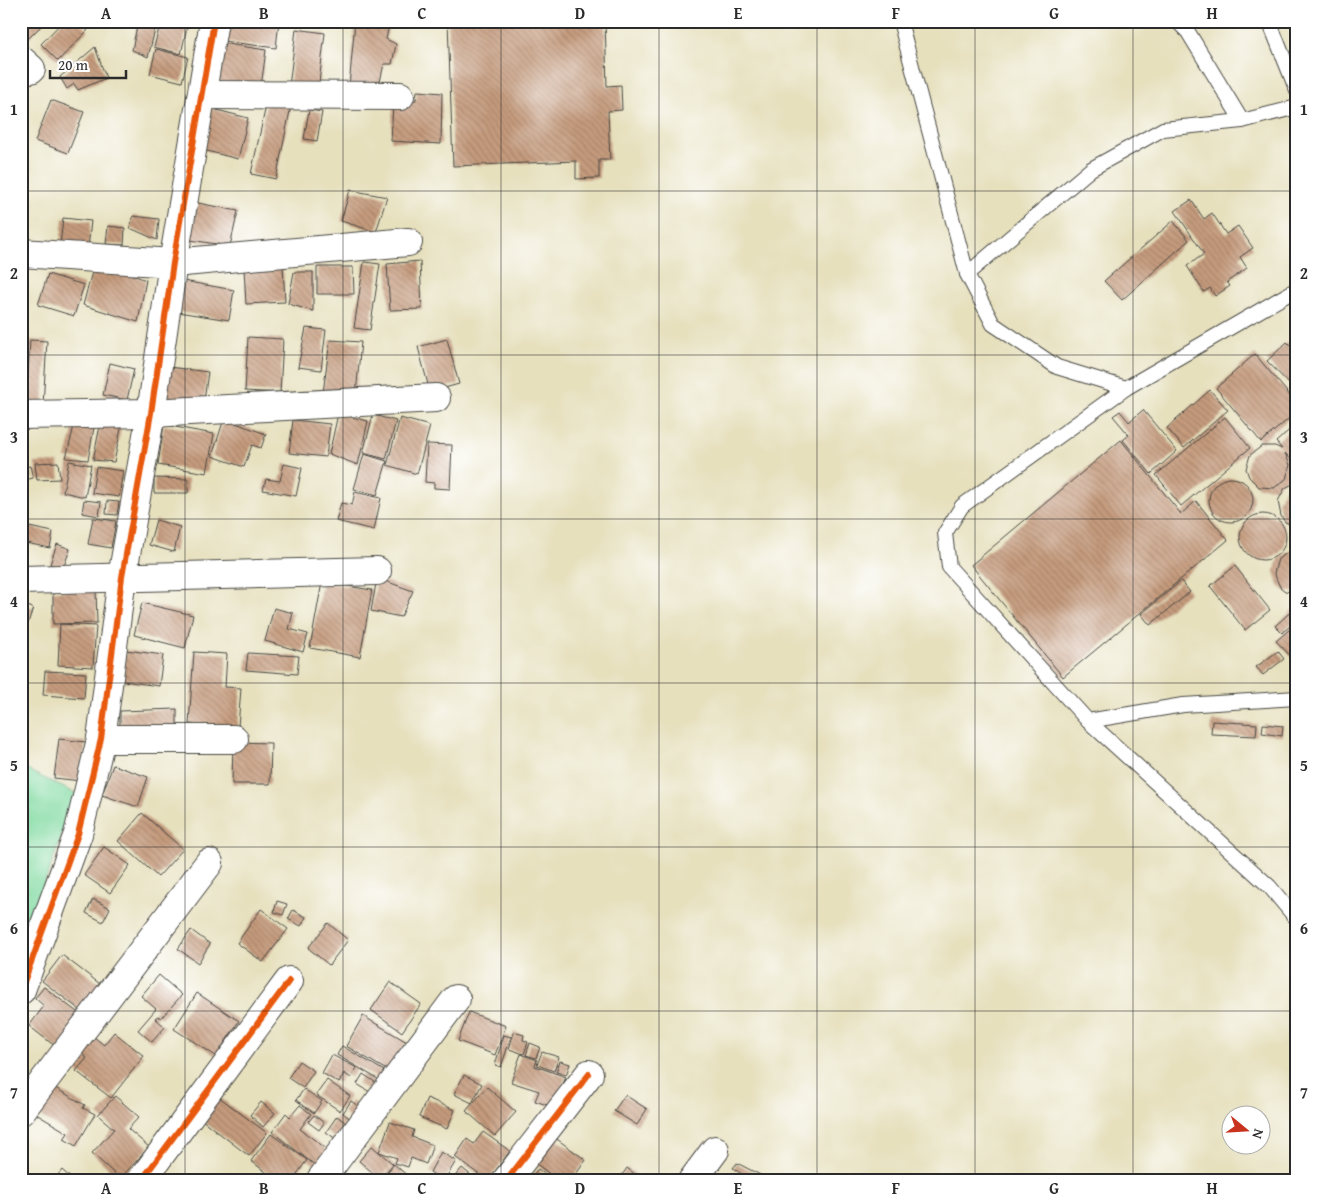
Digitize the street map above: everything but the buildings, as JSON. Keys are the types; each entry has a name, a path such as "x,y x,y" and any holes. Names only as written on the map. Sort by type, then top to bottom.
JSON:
{"street":[{"path":"21,990 78,834 101,740 122,577 151,413 173,263 214,21"},
{"path":"202,95 400,96"},
{"path":"21,253 173,263 408,242"},
{"path":"21,415 151,413 436,398"},
{"path":"21,580 377,571"},
{"path":"101,740 234,739"},
{"path":"21,1111 208,863"},
{"path":"141,1181 289,982"},
{"path":"320,1181 456,999"},
{"path":"506,1181 589,1074"},
{"path":"692,1181 715,1150"}],"lane":[{"path":"900,21 968,274 993,324 1057,367 1126,388"},
{"path":"1177,21 1188,32 1242,121"},
{"path":"1270,21 1297,92"},
{"path":"968,274 1091,169 1155,133 1163,129 1242,121 1297,106"},
{"path":"1296,916 1270,887 1088,721 949,567 945,533 962,506 1126,388 1297,289"},
{"path":"1088,721 1183,705 1297,698"}],"green space":[{"path":"21,767 77,794 21,948"}],"cycle path":[{"path":"21,990 78,834 101,739 122,577 151,413 173,263 214,21"},
{"path":"141,1181 289,981"},
{"path":"506,1181 589,1074"}]}
